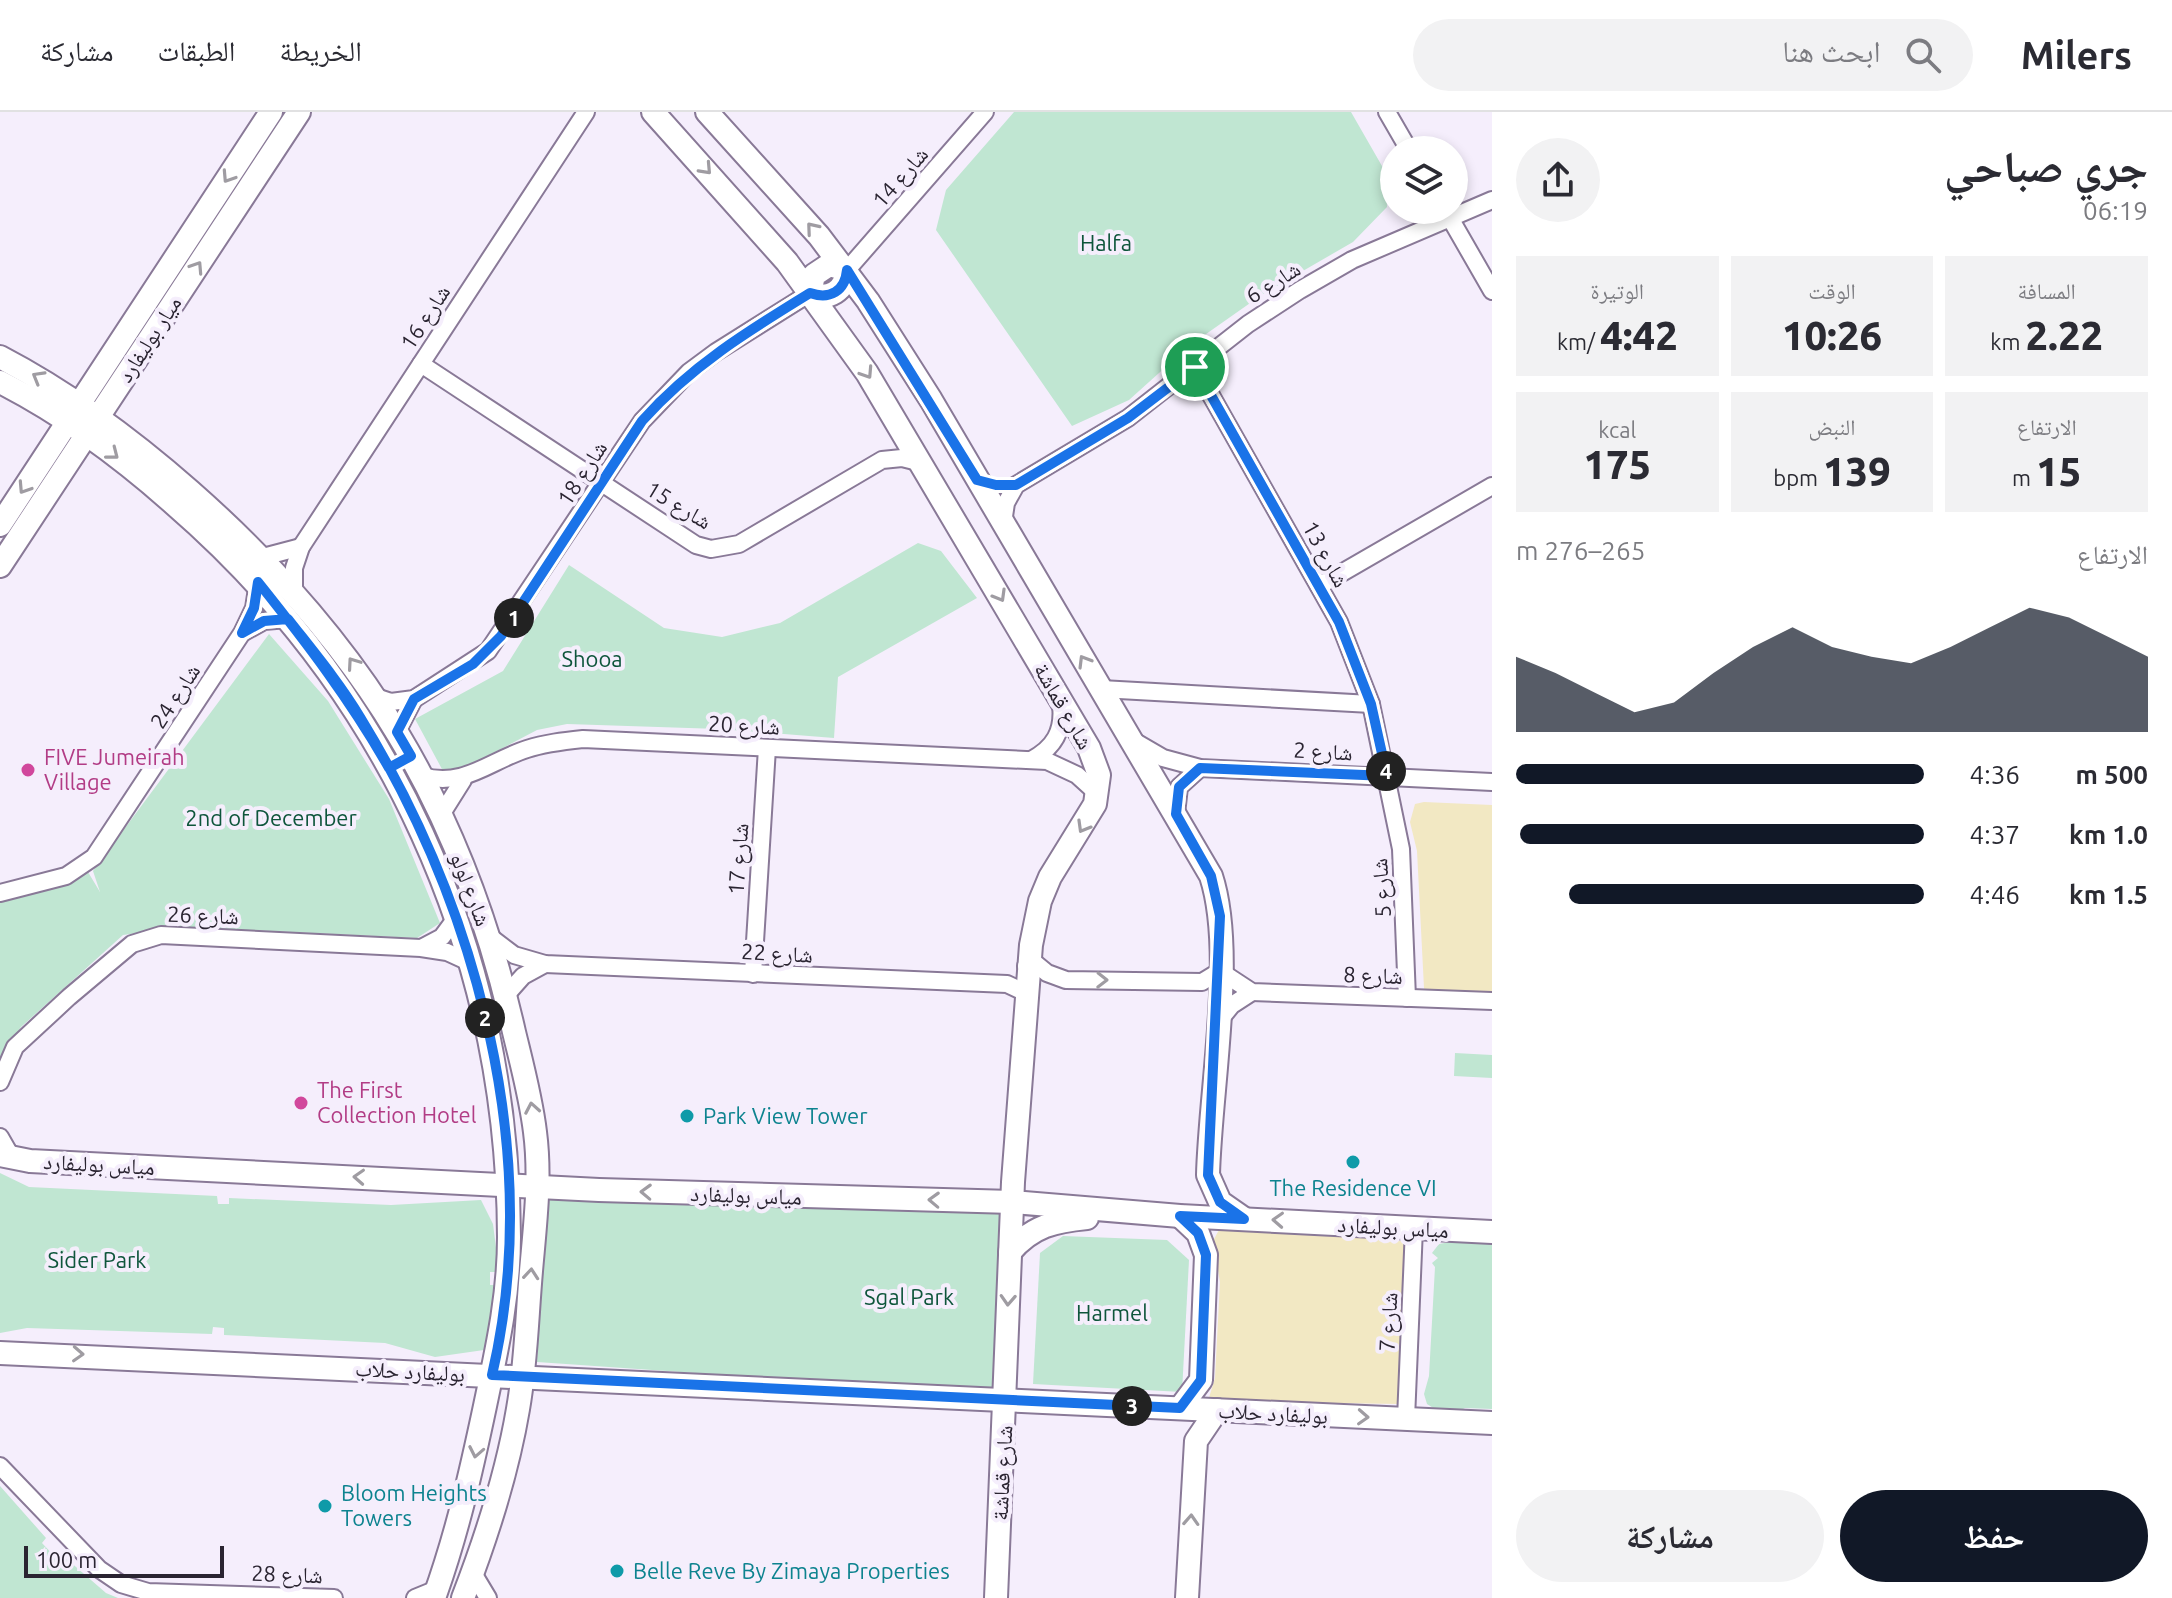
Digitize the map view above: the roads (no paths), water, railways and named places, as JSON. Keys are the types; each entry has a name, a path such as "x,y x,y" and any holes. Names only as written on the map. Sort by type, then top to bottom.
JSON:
{"street":[{"name":"ميار بوليفارد","path":"0,566 83,419 271,112"},
{"name":"ميار بوليفارد","path":"0,525 83,419 299,112"},
{"name":"شارع 16","path":"294,590 294,568 301,547 586,112"},
{"name":"شارع قماشة","path":"653,112 737,202 810,293 898,423 1096,763 1098,794 1091,813 1044,890 1030,959 1017,988 996,1598"},
{"name":"شارع قماشة","path":"707,112 763,171 904,336 977,480 1211,876 1217,895 1220,971 1208,1175 1220,1202 1244,1219"},
{"name":"شارع 14","path":"847,270 985,112"},
{"path":"1387,112 1401,136"},
{"name":"شارع 6","path":"1468,207 1492,200"},
{"name":"شارع 6","path":"1016,485 1128,418 1248,324 1300,290 1352,260 1426,224"},
{"path":"1453,224 1492,291"},
{"path":"810,293 823,296 836,293 845,283 847,270"},
{"name":"شارع 18","path":"414,699 473,664 488,651 642,421 689,372 810,293"},
{"name":"شارع لولو","path":"0,357 83,419 258,582 360,716 437,864 471,963 490,1036 502,1110 509,1239 522,1377 503,1480 463,1598"},
{"name":"شارع 15","path":"421,364 696,545 725,548 739,544 882,460"},
{"name":"شارع 13","path":"1195,367 1319,586 1356,660 1371,704 1387,776"},
{"name":"شارع لولو","path":"0,382 83,419 160,464 263,557 294,590 351,659 411,756 441,815 488,935 507,994 531,1104 537,1186 534,1236 516,1313 492,1375 470,1485 436,1593"},
{"path":"882,460 893,443 898,423"},
{"path":"882,460 902,458 922,463"},
{"path":"977,480 996,485 1016,485 1006,503 1003,523"},
{"path":"1319,586 1492,486"},
{"path":"263,557 301,547"},
{"name":"شارع 24","path":"0,893 66,876 94,857 242,633 254,608 258,582"},
{"path":"242,633 264,621 288,619"},
{"path":"1101,689 1371,704"},
{"path":"376,697 399,703 414,699"},
{"path":"397,732 414,699"},
{"path":"1030,761 1053,744 1060,731 1061,703"},
{"name":"شارع 2","path":"1130,738 1163,758 1200,768 1492,782"},
{"name":"شارع 20","path":"463,780 526,749 583,739 1030,761 1063,766 1098,794"},
{"name":"شارع 17","path":"753,974 767,748"},
{"path":"389,768 411,756"},
{"path":"1176,814 1179,787 1200,768"},
{"path":"422,776 442,781 463,780"},
{"name":"شارع 5","path":"1387,776 1405,887 1407,998"},
{"path":"441,815 463,780"},
{"path":"421,948 442,937 456,918"},
{"name":"شارع 26","path":"0,1082 15,1047 120,953 146,938 161,935 421,948 447,952 471,963"},
{"name":"شارع 22","path":"488,935 514,955 545,964 1017,988"},
{"path":"1030,959 1047,973 1066,980 1202,982 1220,971 1252,992 1232,1005 1217,1023"},
{"path":"507,994 523,976 545,964"},
{"name":"شارع 8","path":"1252,992 1492,1001"},
{"path":"0,1137 6,1156"},
{"name":"مياس بوليفارد","path":"6,1156 507,1185 1012,1202 1180,1216 1492,1232"},
{"path":"1010,1252 1035,1229 1050,1223 1119,1211"},
{"path":"1180,1216 1198,1233 1206,1255 1201,1380 1180,1408"},
{"name":"شارع 7","path":"1406,1419 1414,1228"},
{"name":"بوليفارد حلاب","path":"0,1353 1492,1423"},
{"path":"313,1384 335,1367"},
{"path":"1187,1598 1196,1441 1217,1410"},
{"name":"شارع 28","path":"0,1466 99,1569 121,1584 148,1592 334,1598"},
{"path":"473,1573 488,1598"},
{"path":"415,1598 436,1593"}],"place":[{"name":"FIVE Jumeirah Village","path":"28,770"},
{"name":"The First Collection Hotel","path":"301,1103"},
{"name":"Park View Tower","path":"687,1116"},
{"name":"The Residence VI","path":"1353,1162"},
{"name":"Bloom Heights Towers","path":"325,1506"},
{"name":"Belle Reve By Zimaya Properties","path":"617,1571"}],"park label":[{"name":"Halfa","path":"1106,243"},
{"name":"Shooa","path":"592,659"},
{"name":"2nd of December","path":"271,818"},
{"name":"Sider Park","path":"97,1260"},
{"name":"Sgal Park","path":"909,1297"},
{"name":"Harmel","path":"1112,1313"}]}
